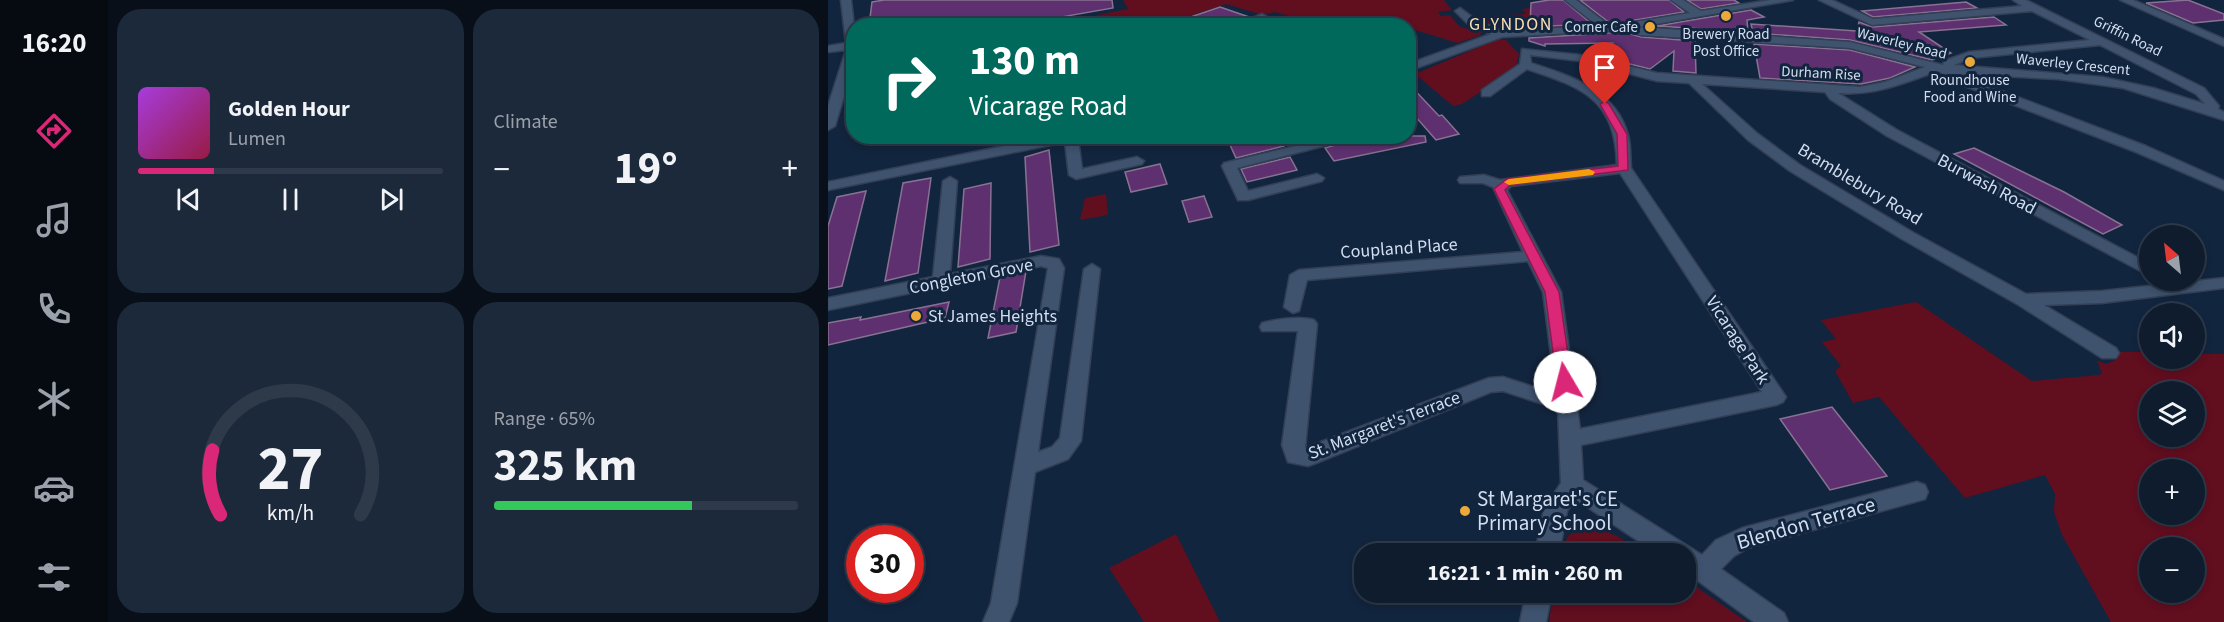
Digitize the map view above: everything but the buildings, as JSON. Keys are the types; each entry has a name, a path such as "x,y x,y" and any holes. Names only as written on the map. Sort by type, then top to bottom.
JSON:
{"street":[{"path":"846,0 848,18"},
{"path":"1570,0 1608,29"},
{"path":"1676,0 1699,14"},
{"path":"1416,65 1505,34 1608,29 1788,0"},
{"path":"1824,0 1872,22 2034,8"},
{"name":"Griffin Road","path":"2019,0 2200,91 2210,105"},
{"path":"2125,0 2224,43"},
{"path":"1460,11 1472,22 1505,34 1526,51 1526,65"},
{"name":"Waverley Road","path":"1623,26 1641,32 1851,45 1881,51 1934,68 1949,70 1970,83 2161,157 2224,186"},
{"path":"2199,32 2224,30"},
{"path":"1949,70 1948,63 1969,56 2102,42"},
{"path":"828,49 846,46"},
{"name":"Durham Rise","path":"1526,51 1581,58 1644,75 1830,90 1876,89 1934,68"},
{"path":"828,126 846,65"},
{"path":"1486,93 1526,65"},
{"path":"1526,65 1578,84 1605,104 1622,134 1624,168 1507,182 1499,189 1552,292 1568,405 1572,485 1556,509 1549,543"},
{"name":"Waverley Crescent","path":"1949,70 2094,80 2210,105 2224,116"},
{"name":"Bramblebury Road","path":"1694,80 1697,86 1753,137 1794,168 2109,353"},
{"name":"Burwash Road","path":"1830,90 1834,96 1892,133 2139,265"},
{"path":"2210,105 2224,100"},
{"path":"828,186 1038,144"},
{"path":"1074,144 1076,175 1137,161"},
{"path":"1312,144 1227,159 1243,197 1317,178"},
{"name":"Vicarage Park","path":"1571,439 1776,397 1624,168"},
{"path":"1464,180 1484,178 1503,186"},
{"path":"940,282 950,181"},
{"name":"Coupland Place","path":"1293,307 1299,275 1533,256"},
{"name":"Congleton Grove","path":"828,304 1041,261 1053,263 1056,268 999,617"},
{"path":"1024,467 1060,453 1070,441 1092,269"},
{"path":"2205,284 2224,283"},
{"path":"2022,300 2139,288"},
{"name":"St. Margaret's Terrace","path":"1269,327 1308,324 1293,446 1296,456 1308,456 1489,385 1503,384 1568,405"},
{"path":"1572,485 1662,543"},
{"name":"Blendon Terrace","path":"1696,563 1742,539 1917,492"},
{"name":"Blendon Terrace","path":"1696,565 1775,622"},
{"path":"1533,622 1537,603"}],"shaded area":[{"path":"1123,0 1444,0 1452,10 1438,12 1441,16 1450,15 1460,27 1482,32 1479,36 1457,43 1416,30 1416,18 1292,18 1275,12 1263,15 1226,4 1185,18 1083,18 1128,9"},
{"path":"1540,7 1584,19 1567,27 1533,30 1507,28 1485,22 1477,17 1526,14 1522,9"},
{"path":"1498,39 1506,40 1519,54 1516,69 1462,104 1453,106 1416,74"},
{"path":"1106,194 1108,215 1080,220 1085,198"},
{"path":"1916,302 2032,381 2099,375 2102,373 2097,361 2107,364 2117,359 2119,352 2139,352 2139,369 2205,369 2205,354 2224,354 2224,622 2111,622 2062,535 2054,512 2055,494 2045,475 1965,498 1879,397 1853,403 1835,371 1841,366 1822,342 1836,339 1821,320"},
{"path":"1593,527 1628,543 1564,543 1571,534 1580,529"},
{"path":"1176,534 1220,622 1144,622 1109,568"},
{"path":"1696,587 1747,622 1549,622 1552,603 1696,603"}],"slow traffic":[{"path":"1509,182 1589,172"}],"place":[{"name":"Brewery Road Post Office","path":"1726,16"},
{"name":"Corner Cafe","path":"1650,27"},
{"name":"Roundhouse Food and Wine","path":"1970,62"},
{"name":"St James Heights","path":"916,316"},
{"name":"St Margaret's CE Primary School","path":"1465,511"}],"district":[{"name":"GLYNDON","path":"1511,24"}],"route":[{"path":"1565,382 1552,292 1499,189 1507,182 1624,168 1622,134 1605,104"}]}
